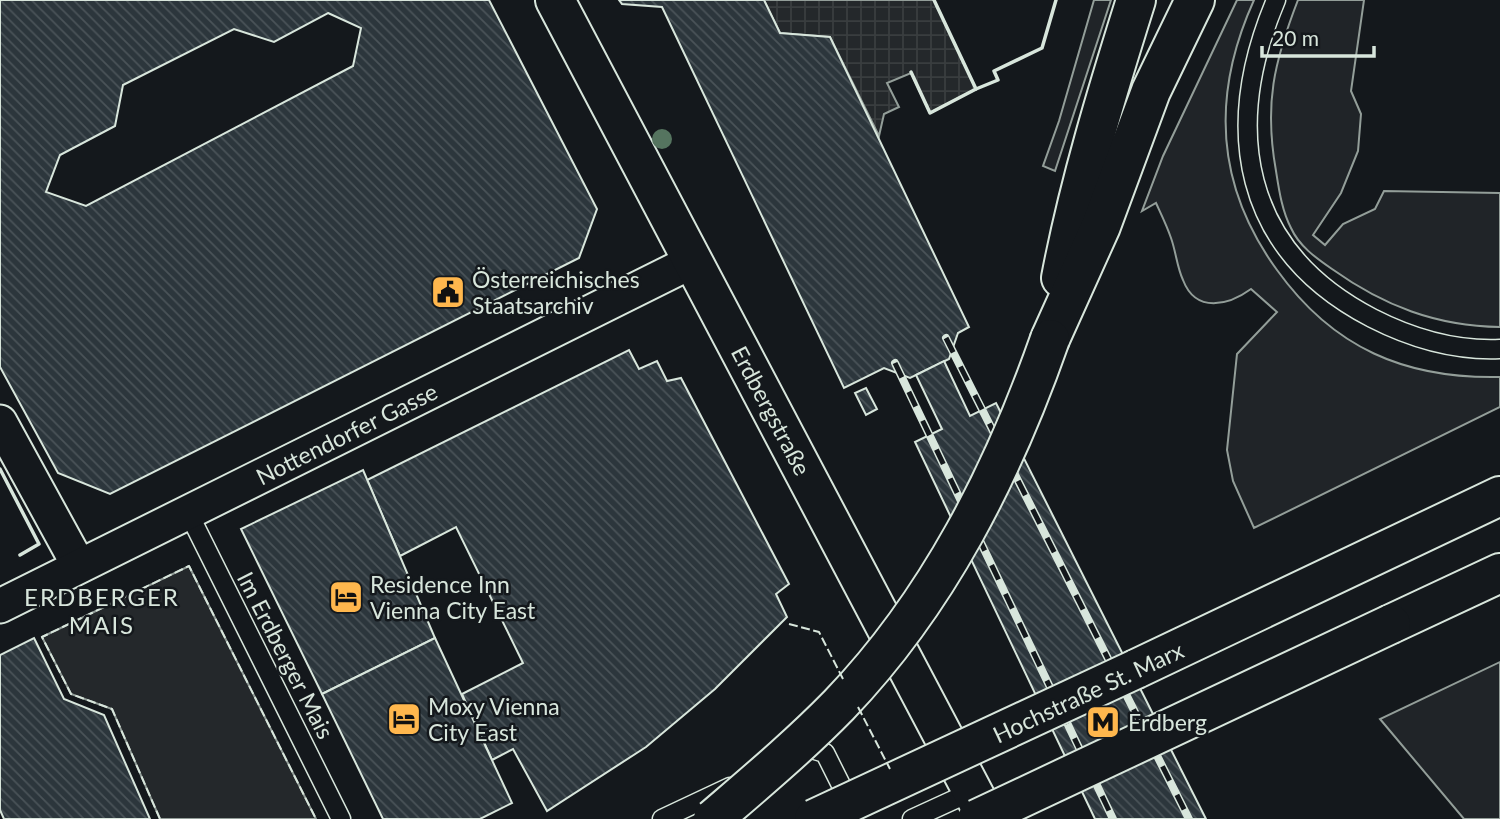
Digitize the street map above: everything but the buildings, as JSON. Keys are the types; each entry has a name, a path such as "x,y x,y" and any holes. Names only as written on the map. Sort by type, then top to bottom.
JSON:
{"main road":[{"name":"Erdbergstraße","path":"555,0 979,810"},
{"path":"1087,221 1105,95 1136,0"},
{"path":"713,819 841,703 931,587 971,522 1023,417 1087,221 1195,0"},
{"name":"Hochstraße St. Marx","path":"814,819 1500,496"},
{"path":"979,810 1500,573"}],"street":[{"name":"Nottendorfer Gasse","path":"0,606 693,261"},
{"path":"0,422 79,566"}],"lane":[{"path":"1276,0 1257,52 1248,93 1247,131 1252,170 1265,215 1283,246 1302,268 1360,311 1395,330 1440,345 1500,349"},
{"name":"Im Erdberger Mais","path":"188,512 341,819"},
{"path":"662,819 808,748 825,753 858,819"},
{"path":"913,818 979,810"}],"shaded area":[{"path":"764,0 934,0 976,89 930,113 911,73 887,83 899,107 884,114 879,136 830,37 780,33"},
{"path":"1094,0 1111,0 1055,171 1043,166"},
{"path":"1237,0 1254,0 1240,35 1231,70 1226,105 1226,139 1231,172 1241,205 1256,238 1277,270 1322,320 1347,339 1374,354 1402,365 1433,372 1500,377 1500,407 1254,528 1233,481 1227,450 1237,354 1277,312 1251,289 1223,302 1204,302 1196,298 1183,280 1171,238 1156,203 1142,211 1163,156"},
{"path":"1298,0 1364,0 1351,91 1361,114 1358,151 1341,193 1313,235 1325,245 1343,224 1375,209 1384,191 1500,193 1500,327 1432,318 1371,294 1308,251 1294,234 1281,200 1273,147 1271,104 1277,64"},
{"path":"189,566 316,819 160,819 112,709 71,694 42,637"},
{"path":"1500,662 1500,819 1464,819 1380,719"}],"railway":[{"path":"946,338 1189,819"},
{"path":"895,363 1113,819"}],"fence":[{"path":"160,819 112,709 71,694 42,637 189,566 316,819"},
{"path":"789,624 819,632 843,679"},
{"path":"858,707 890,769"}],"wall":[{"path":"934,0 976,89 998,80 994,71 1042,48 1056,0"},
{"path":"911,72 930,113 976,89"},
{"path":"0,469 39,544 20,555"}],"place":[{"name":"Österreichisches Staatsarchiv","path":"448,292"},
{"name":"Residence Inn Vienna City East","path":"346,597"},
{"name":"Moxy Vienna City East","path":"404,719"},
{"name":"Erdberg","path":"1103,722"}],"district":[{"name":"ERDBERGER MAIS","path":"102,610"}]}
